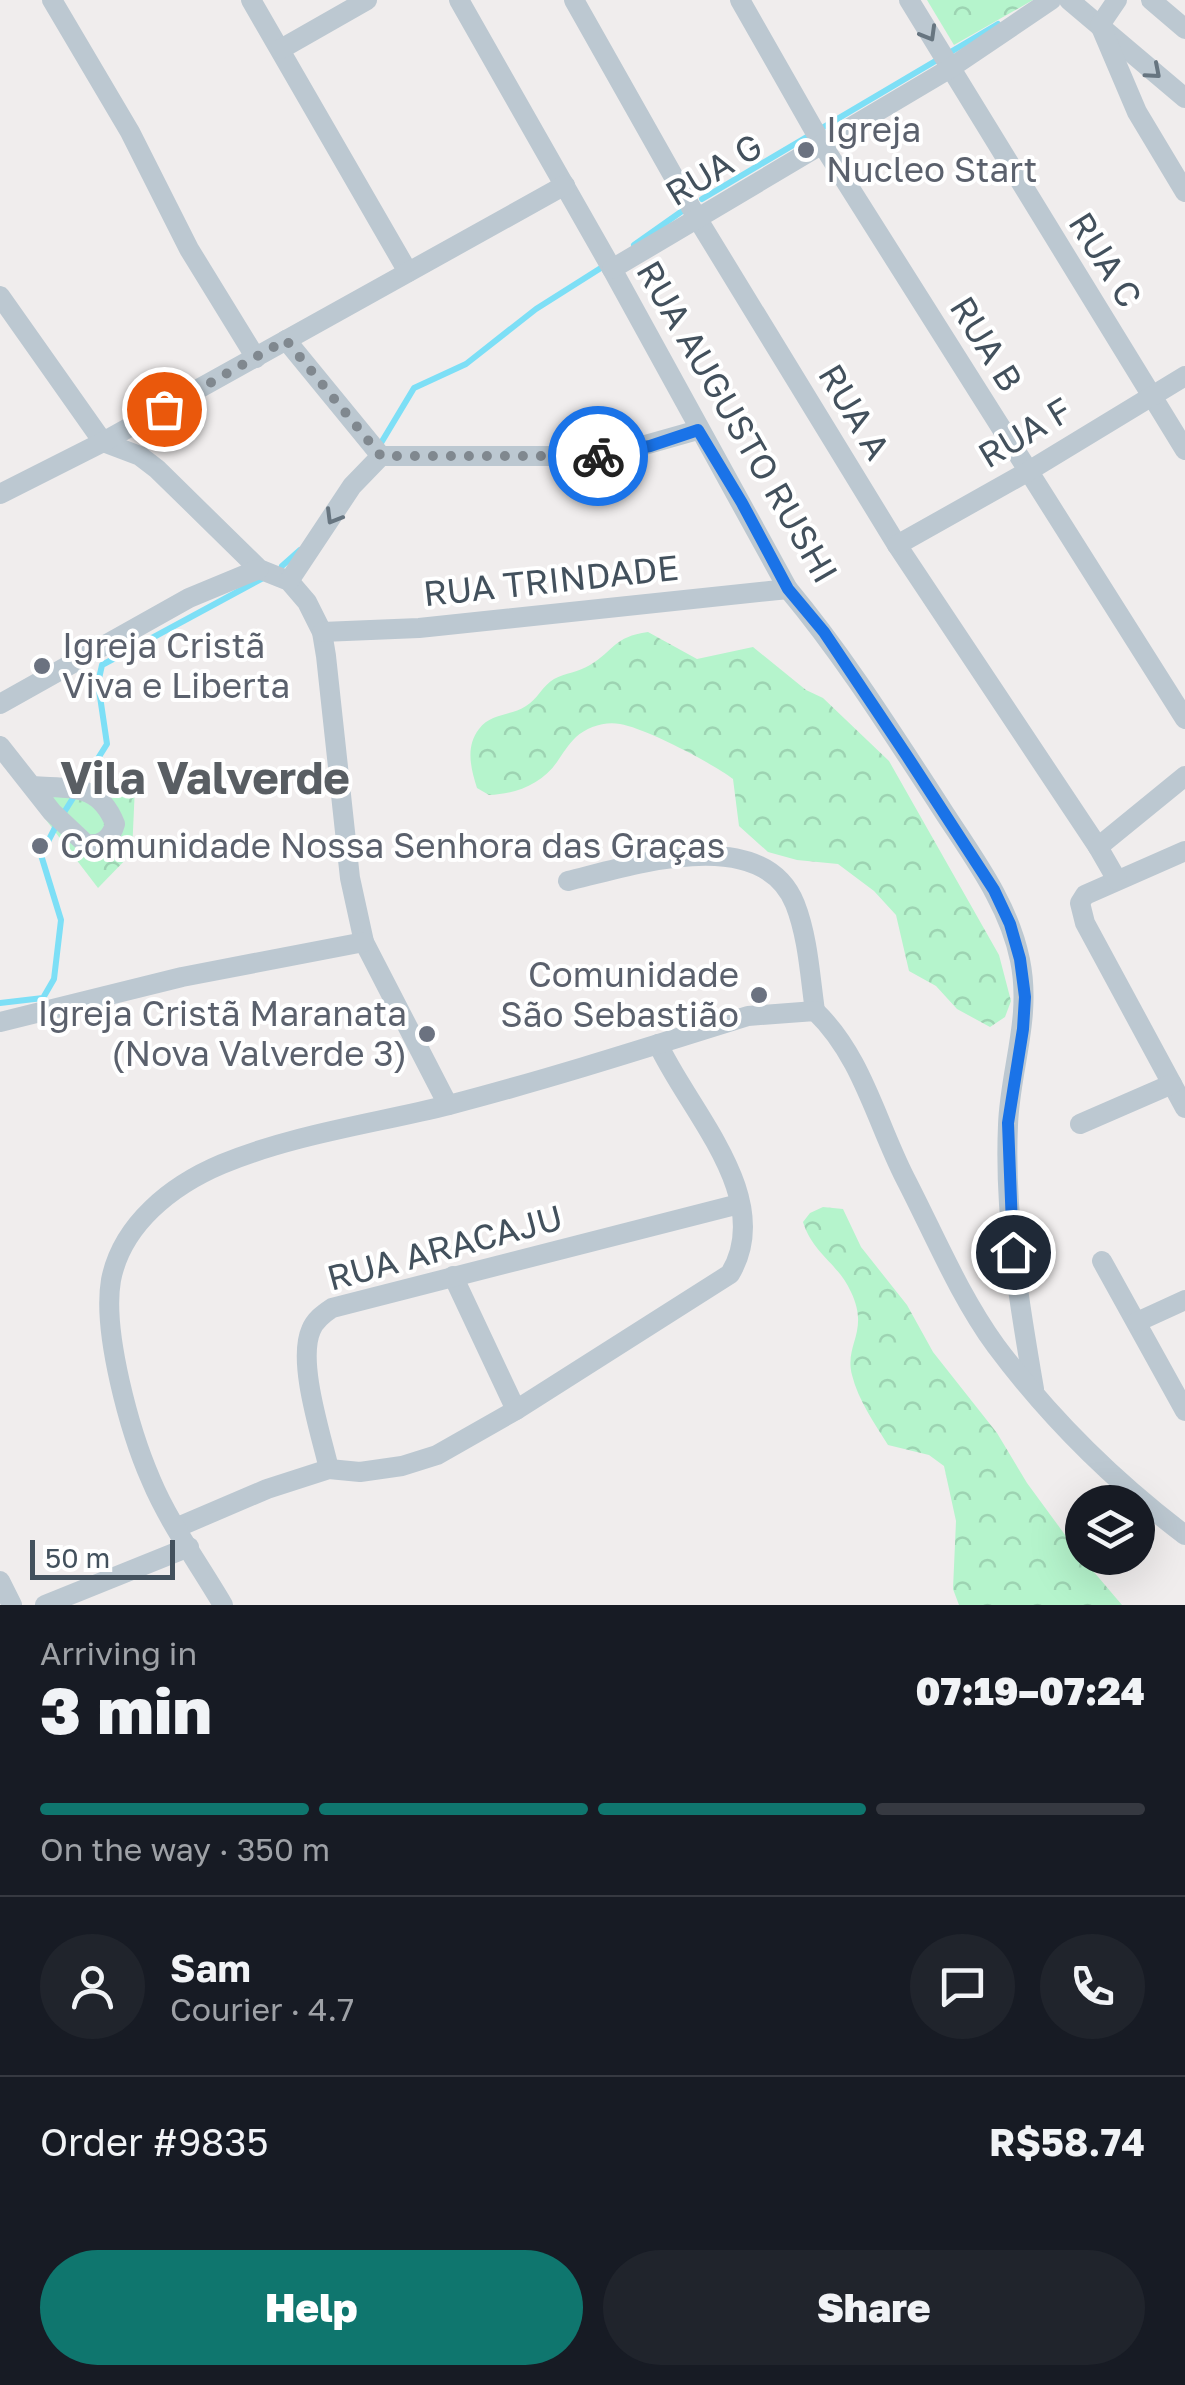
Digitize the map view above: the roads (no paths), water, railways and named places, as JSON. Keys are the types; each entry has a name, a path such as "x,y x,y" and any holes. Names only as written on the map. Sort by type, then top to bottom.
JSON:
{"street":[{"path":"52,0 130,132 189,249 256,358"},
{"path":"250,0 408,272"},
{"path":"281,49 367,0"},
{"name":"RUA AUGUSTO RUSHI","path":"459,0 788,589 824,632 907,756 994,890 1010,924 1025,997 1008,1123 1010,1222 1034,1391"},
{"name":"RUA A","path":"574,0 697,218 897,545 1117,880"},
{"name":"RUA B","path":"740,0 822,144 1185,719"},
{"name":"RUA C","path":"909,0 1185,450"},
{"name":"RUA G","path":"612,268 949,69 1051,0"},
{"path":"1069,0 1185,98"},
{"path":"1100,25 1117,0"},
{"path":"1151,0 1185,29"},
{"path":"1100,25 1137,112 1185,192"},
{"path":"0,494 103,442 565,185"},
{"path":"1,299 103,442 140,456 157,468 259,569 289,581 307,602 322,632 350,878 364,942 448,1105"},
{"path":"286,340 381,456"},
{"name":"RUA F","path":"897,545 1185,376"},
{"path":"289,581 352,486 381,456 606,456 698,430"},
{"path":"0,704 189,598 259,569"},
{"name":"RUA TRINDADE","path":"322,632 419,628 788,589"},
{"path":"0,746 33,786"},
{"path":"1098,847 1185,776"},
{"path":"1185,851 1085,895 1080,902 1085,923 1185,1108"},
{"path":"568,881 663,858 708,855 740,860 766,870 782,884 794,900 815,1011 833,1028 852,1057 898,1163 996,1345 1034,1391 1139,1500 1185,1535"},
{"path":"0,1022 182,978 364,942"},
{"path":"223,1605 151,1481 118,1374 111,1282 123,1246 146,1212 183,1184 220,1165 308,1134 448,1105 748,1016 815,1011"},
{"path":"178,1527 267,1489 329,1468 360,1472 402,1466 437,1455 516,1410 730,1274 741,1255 739,1204 715,1137 672,1074 658,1044"},
{"path":"1080,1124 1172,1084"},
{"name":"RUA ARACAJU","path":"329,1468 306,1352 310,1331 320,1316 332,1308 739,1204"},
{"path":"1102,1261 1185,1410"},
{"path":"453,1276 516,1410"},
{"path":"1137,1322 1185,1300"},
{"path":"45,1605 189,1547"},
{"path":"0,1581 12,1605"}],"waterway":[{"path":"702,199 998,24"},
{"path":"634,245 685,209"},
{"path":"381,443 414,388 466,364 536,309 604,266"},
{"path":"282,566 300,550"},
{"path":"63,814 107,744 98,683 102,665 263,578"},
{"path":"0,1003 43,998 54,979 61,920 41,855 57,824"}],"place":[{"name":"Igreja Nucleo Start","path":"806,150"},
{"name":"Igreja Cristã Viva e Liberta","path":"42,666"},
{"name":"Comunidade Nossa Senhora das Graças","path":"40,846"},
{"name":"Comunidade São Sebastião","path":"759,995"},
{"name":"Igreja Cristã Maranata (Nova Valverde 3)","path":"427,1034"}],"district":[{"name":"Vila Valverde","path":"205,778"}]}
